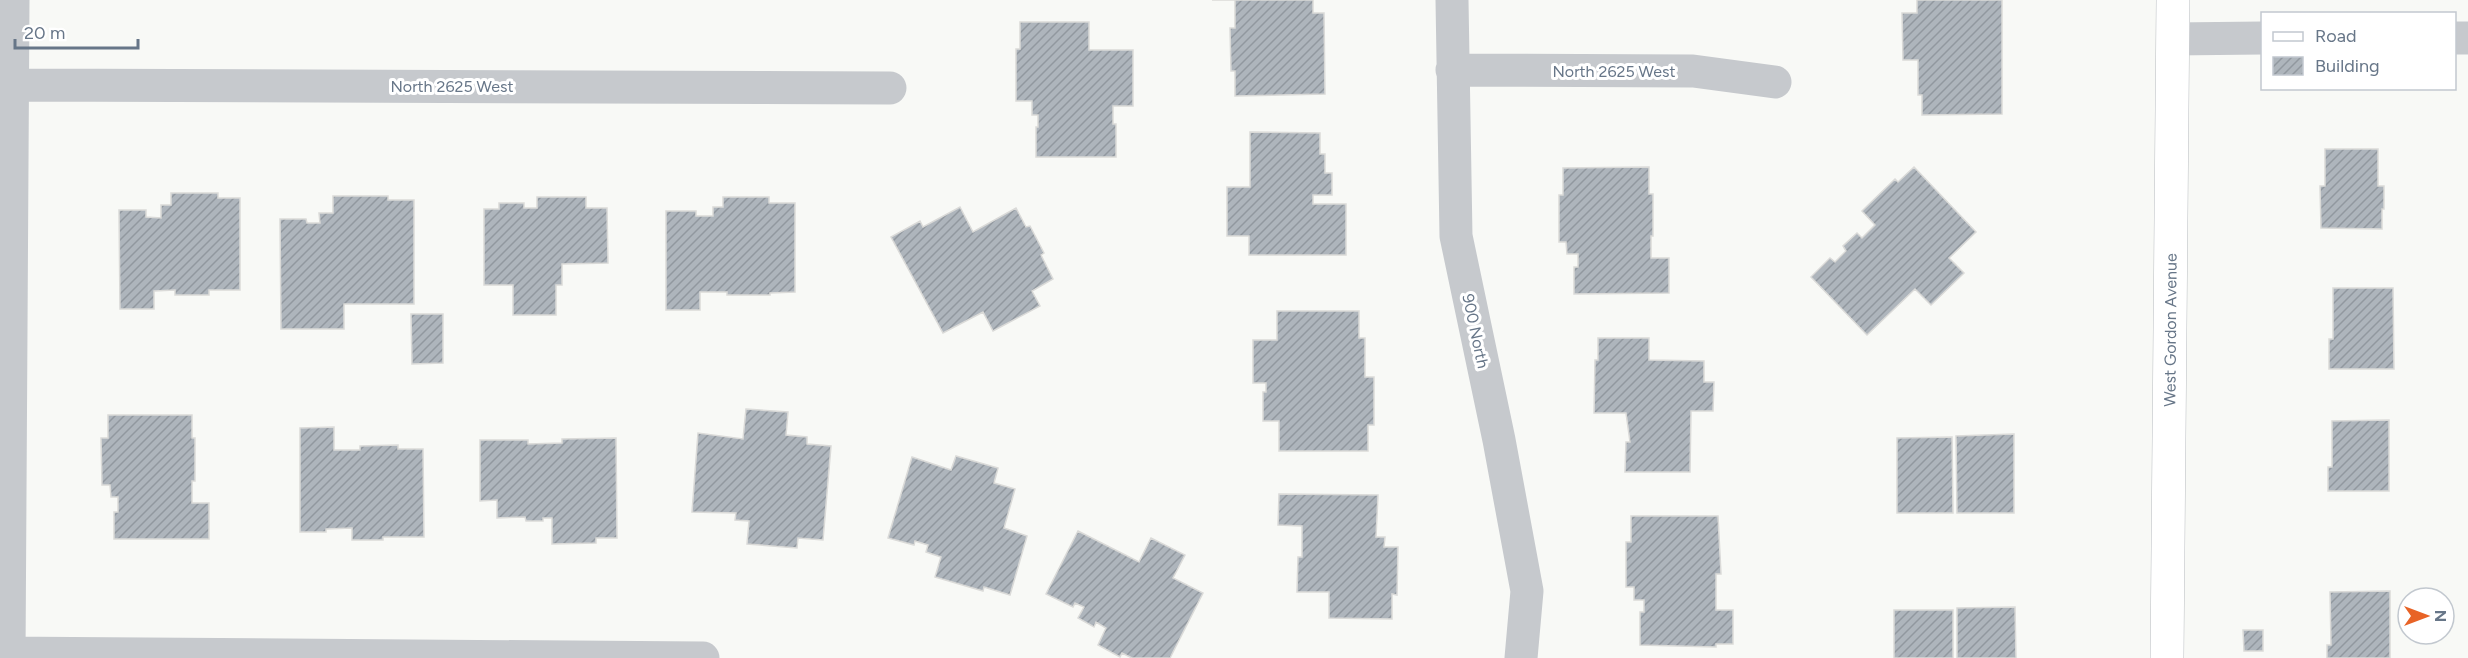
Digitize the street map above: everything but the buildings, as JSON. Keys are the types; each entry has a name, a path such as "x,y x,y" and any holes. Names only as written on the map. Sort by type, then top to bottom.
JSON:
{"main road":[{"name":"West Gordon Avenue","path":"2167,658 2173,0"}],"street":[{"path":"13,0 6,655 703,658"},
{"name":"900 North","path":"1452,0 1456,236 1527,591 1521,658"},
{"path":"2173,39 2261,38"},
{"name":"North 2625 West","path":"1452,70 1693,71 1775,82"},
{"name":"North 2625 West","path":"13,85 890,88"}]}
